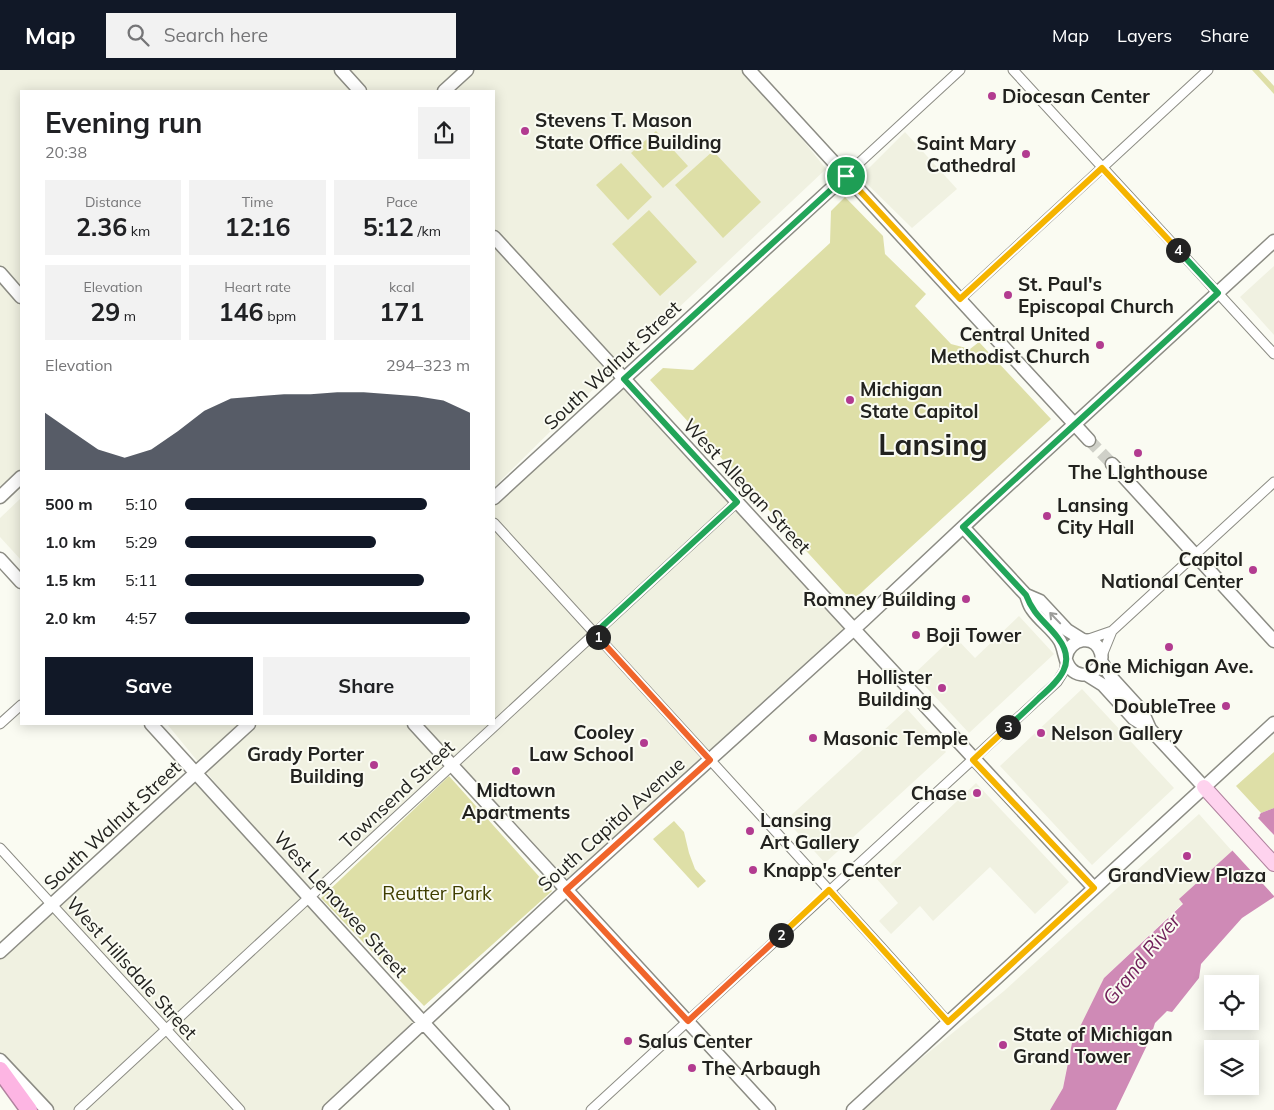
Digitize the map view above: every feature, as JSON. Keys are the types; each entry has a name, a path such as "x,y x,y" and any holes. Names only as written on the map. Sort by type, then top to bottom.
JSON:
{"highway":[{"path":"0,1070 29,1110"}],"main road":[{"path":"1204,788 1274,864"}],"street":[{"path":"341,70 359,90"},
{"path":"445,90 467,70"},
{"path":"749,70 1089,440"},
{"path":"846,176 960,70"},
{"path":"1012,70 1274,354"},
{"path":"960,299 1208,70"},
{"name":"South Walnut Street","path":"495,497 846,176"},
{"name":"West Allegan Street","path":"495,238 973,760 1094,888"},
{"name":"South Capitol Avenue","path":"329,1110 566,890 854,630 1074,424 1274,241"},
{"path":"0,273 20,296"},
{"path":"1112,464 1274,641"},
{"path":"0,497 20,479"},
{"path":"591,1110 1057,682 1064,671 1070,646 1075,642 1112,631 1274,482"},
{"name":"Townsend Street","path":"79,1110 737,502"},
{"path":"495,524 948,1022"},
{"path":"963,527 1026,595 1040,602 1067,630 1095,644 1111,677 1142,711 1150,729"},
{"path":"0,559 20,581"},
{"path":"1026,595 1031,608 1058,639 1064,649 1071,669 1103,685 1134,719 1150,729 1204,788"},
{"path":"1057,682 1096,670 1112,631"},
{"path":"0,724 20,706"},
{"path":"853,1110 1274,723"},
{"name":"West Lenawee Street","path":"152,725 503,1110"},
{"name":"South Walnut Street","path":"0,952 248,725"},
{"path":"415,725 769,1110"},
{"name":"West Hillsdale Street","path":"0,848 240,1110"},
{"path":"0,1060 47,1110"}],"shaded area":[{"path":"0,70 747,70 826,169 623,360 495,486 495,90 20,90 20,476 0,496 0,285 4,281 0,276"},
{"path":"905,132 957,189 912,228 860,177"},
{"path":"1274,266 1274,335 1240,297"},
{"path":"624,379 854,630 567,889 452,765 310,897 424,1022 328,1110 46,1110 0,1061 0,952 196,773 300,886 168,725 495,725 495,497"},
{"path":"20,499 20,559 0,537 0,518"},
{"path":"1019,616 1054,654 969,733 914,674 954,636 975,658"},
{"path":"1082,689 1174,788 1092,865 1000,766"},
{"path":"907,709 946,752 825,863 786,820"},
{"path":"976,783 1069,882 1035,914 990,867 933,921 920,906 891,934 879,921 898,903 876,878"},
{"path":"1199,814 1232,851 1179,899 1183,903 1104,978 1068,1061 1063,1088 1050,1110 858,1110 1004,991"}],"green space":[{"path":"1252,70 1259,70 1274,86 1274,94"},
{"path":"656,131 688,166 663,188 631,153"},
{"path":"713,151 761,202 723,238 675,185"},
{"path":"621,163 652,197 628,220 596,185"},
{"path":"845,197 883,236 885,254 926,294 915,306 951,344 970,349 979,342 1051,419 852,601 650,380 663,368 693,370 830,243 831,211"},
{"path":"649,210 697,262 660,296 612,244"},
{"path":"1274,752 1274,808 1261,813 1236,786"},
{"name":"Reutter Park","path":"449,776 552,891 424,1006 321,898"},
{"path":"674,821 684,832 695,869 706,881 698,888 653,839"}],"water":[{"name":"Grand River","path":"1274,808 1274,897 1242,918 1201,964 1199,978 1172,1012 1167,1011 1155,1023 1150,1039 1116,1110 1050,1110 1063,1088 1072,1043 1104,978 1183,904 1179,899 1232,851 1261,813"}],"pier":[{"path":"1258,813 1260,816 1258,818 1274,835 1274,896 1231,849"}],"tunnel":[{"path":"1089,440 1112,464"}],"place":[{"name":"Diocesan Center","path":"992,96"},
{"name":"Stevens T. Mason State Office Building","path":"525,131"},
{"name":"Saint Mary Cathedral","path":"1026,154"},
{"name":"St. Paul's Episcopal Church","path":"1008,295"},
{"name":"Central United Methodist Church","path":"1100,345"},
{"name":"Michigan State Capitol","path":"850,400"},
{"name":"The LIghthouse","path":"1138,453"},
{"name":"Lansing City Hall","path":"1047,516"},
{"name":"Capitol National Center","path":"1253,570"},
{"name":"Romney Building","path":"966,599"},
{"name":"Boji Tower","path":"916,635"},
{"name":"One Michigan Ave.","path":"1169,647"},
{"name":"Hollister Building","path":"942,688"},
{"name":"DoubleTree","path":"1226,706"},
{"name":"Nelson Gallery","path":"1041,733"},
{"name":"Masonic Temple","path":"813,738"},
{"name":"Cooley Law School","path":"644,743"},
{"name":"Grady Porter Building","path":"374,765"},
{"name":"Midtown Apartments","path":"516,771"},
{"name":"Chase","path":"977,793"},
{"name":"Lansing Art Gallery","path":"750,831"},
{"name":"GrandView Plaza","path":"1187,856"},
{"name":"Knapp's Center","path":"753,870"},
{"name":"Salus Center","path":"628,1041"},
{"name":"State of Michigan Grand Tower","path":"1003,1045"},
{"name":"The Arbaugh","path":"692,1068"}],"district":[{"name":"Lansing","path":"933,444"}],"route":[{"path":"1102,168 1218,293 963,527 1026,595 1031,608 1058,639 1064,649 1066,658 1064,671 1057,682 973,760 1094,888 948,1022 829,890 688,1021 566,890 710,760 595,633 737,502 624,379 846,176 960,299 1102,168"}]}
